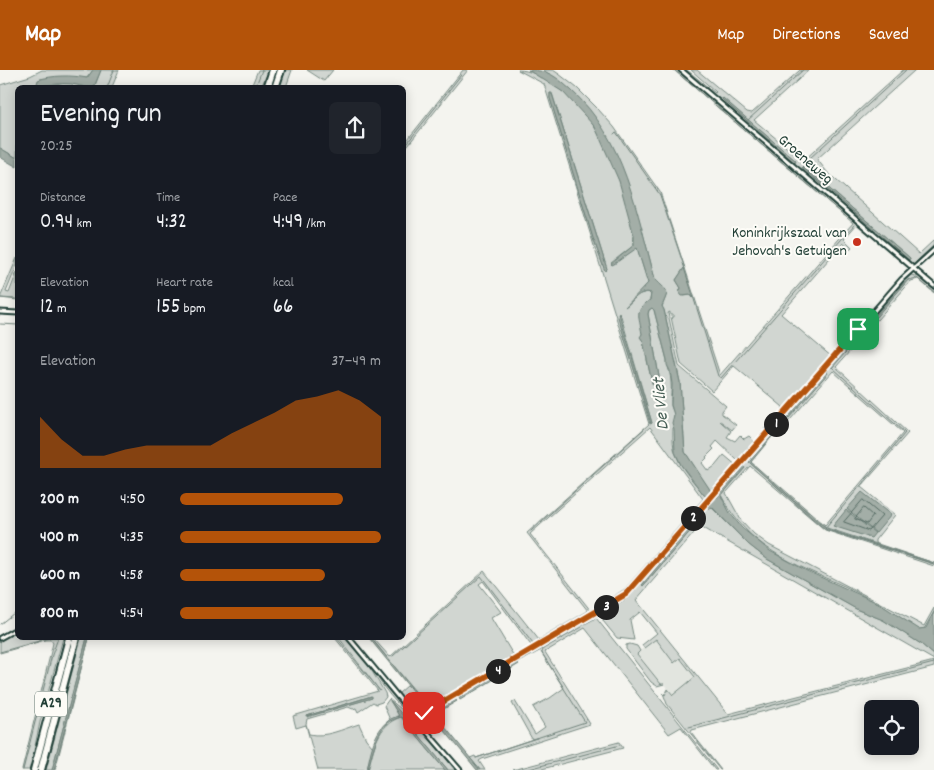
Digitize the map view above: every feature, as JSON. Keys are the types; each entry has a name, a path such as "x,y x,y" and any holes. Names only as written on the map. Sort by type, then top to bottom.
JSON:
{"highway":[{"path":"268,85 273,70"},
{"path":"276,85 281,70"},
{"name":"A29","path":"34,770 67,640"},
{"name":"A29","path":"42,770 75,640"}],"street":[{"name":"Groeneweg","path":"681,70 934,286"},
{"path":"351,640 403,703 411,710 419,713 436,707 624,596 902,279 934,250"},
{"path":"0,312 15,313"},
{"path":"0,638 15,630"},
{"path":"419,713 422,726 460,770"}],"shaded area":[{"path":"42,70 93,70 87,78 61,77 40,79 37,83 38,85 15,85 15,157 0,148 0,85 30,76"},
{"path":"101,70 119,70 113,85 95,85"},
{"path":"258,70 269,70 262,85 252,85"},
{"path":"286,70 292,70 287,85 280,85"},
{"path":"307,70 333,70 324,81"},
{"path":"463,70 468,70 406,148 406,141"},
{"path":"518,70 530,72 556,86 575,103 595,128 615,169 630,216 634,245 611,263 614,264 637,247 648,283 640,294 648,292 651,295 650,300 640,310 639,315 642,328 641,338 652,383 657,387 660,382 648,314 652,308 670,376 675,453 686,472 704,495 709,498 624,594 533,648 483,581 479,584 501,612 491,618 515,658 429,708 419,709 407,703 398,694 408,685 424,702 373,640 390,657 484,571 539,640 588,611 527,533 649,424 544,84","holes":["550,93 552,93 607,269 605,271 550,98","618,314 621,316 652,423 650,424","650,427 703,499 625,589 591,611 530,534"]},
{"path":"543,70 553,70 559,74 577,88 598,109 614,127 660,192 720,375 853,223 674,70 678,70 857,224 844,239 852,247 850,249 843,243 781,314 832,357 769,430 764,429 783,411 783,407 734,366 712,391 681,364 671,317 674,317 674,315 670,315 670,312 668,313 679,366 726,406 722,414 736,425 732,430 720,421 731,431 727,437 735,441 740,435 744,439 749,436 753,440 754,447 741,461 737,460 717,441 712,447 714,449 702,463 708,471 724,455 737,466 712,494 685,452 680,382 662,307 666,291 655,279 630,191 606,135 589,110 568,88","holes":["684,268 693,298 691,295 684,296 679,292 681,288 676,280"]},
{"path":"683,70 687,70 715,93 691,70 697,70 747,112 752,113 800,70 809,70 754,120 803,161 903,70 915,70 817,159 827,172 919,254 934,240 934,245 916,262 934,247 913,266","holes":["722,98 796,161 795,162","803,166 910,258 910,259 802,168"]},
{"path":"68,83 79,85 48,85"},
{"path":"15,263 15,270 6,292 9,293 15,277 15,299 0,298"},
{"path":"911,275 920,277 934,289 934,293 918,279 911,281 836,367 908,433 861,487 895,515 875,540 875,543 934,563 827,528 773,482 825,525 903,433 833,371 783,428 779,424 905,279"},
{"path":"778,426 779,428 749,462 825,529 934,564 934,566 825,530 750,466 726,493 741,520 754,534 769,545 924,626 934,608 934,612 924,629 917,629 863,596 790,562 759,541 732,513 721,495 745,467 716,498 714,497"},
{"path":"712,500 713,502 708,507 709,509 711,507 748,544 767,559 858,610 883,620 921,644 934,655 934,660 700,526 636,600 728,714 934,661 934,667 692,730 691,732 720,770 667,704 663,693 665,695 668,689 673,695 695,677 680,658 674,663 656,639 644,648 642,645 657,633 640,612 630,620 634,640 617,638 603,621 605,611 631,592","holes":["703,513 704,515 643,586"]},
{"path":"596,618 717,770 715,770 681,727 669,734 585,628 545,652 590,724 482,759 479,761 485,770 480,770 470,758 475,756 476,758 539,737 532,739 512,703 515,701 535,734 545,727 533,707 564,688 542,653 543,649 521,661 521,659 581,624 583,625"},
{"path":"15,632 15,640 45,640 0,653 0,640"},
{"path":"656,639 674,662 680,658 695,677 673,695 663,683 661,684 637,653"},
{"path":"51,640 62,640 40,722 30,770 22,770 53,643"},
{"path":"80,640 86,640 52,770 46,770"},
{"path":"88,640 55,770 88,640"},
{"path":"337,640 339,640 380,691 341,640 349,640 366,661 386,697 382,702 376,704 373,702 358,712 356,708 348,707 307,719 306,724 309,734 315,735 334,732 359,724 366,739 373,747 367,770 318,770 306,725 296,728 293,716 378,691","holes":["371,696 372,698 307,716"]},
{"path":"626,645 637,646 640,651 637,654 661,684 664,684 657,686 651,682 626,649"},
{"path":"518,663 459,698 459,695"},
{"path":"373,668 404,706 414,715 402,708 390,695"},
{"path":"455,698 456,700 432,714 438,723 436,724 429,713"},
{"path":"389,699 419,724 455,770 448,770 390,701 399,715 390,720 384,706"},
{"path":"401,717 445,770 368,770 375,746 382,731 393,721"},
{"path":"619,742 623,748 538,770 513,770"}],"water":[{"path":"93,70 101,70 95,85 37,84 38,80 56,76 87,78"},
{"path":"528,70 542,71 552,75 571,90 589,109 617,153 635,203 655,279 667,293 662,306 680,382 685,452 711,493 717,498 744,467 721,496 730,513 742,528 770,551 807,571 878,603 919,629 926,628 934,612 934,655 921,644 883,620 858,610 767,559 748,544 712,507 708,508 713,501 704,495 681,465 675,452 670,371 652,308 648,314 660,382 657,387 652,383 643,341 640,337 642,334 639,318 642,307 650,300 651,293 640,294 625,307 648,283 637,248 614,264 611,264 634,245 634,236 619,181 595,127 563,92"},
{"path":"550,93 552,94 607,269 605,271 593,238"},
{"path":"722,99 796,161 795,163"},
{"path":"0,148 15,157 15,166 0,157"},
{"path":"802,167 910,258 909,260"},
{"path":"684,268 694,298 691,295 682,296 679,292 681,288 676,280"},
{"path":"909,279 832,368 831,367"},
{"path":"619,313 652,423 651,424 618,317"},
{"path":"828,373 782,426 781,425"},
{"path":"779,428 751,462 821,524 830,530 934,564 827,530 821,526 749,462"},
{"path":"862,492 891,515 876,533 847,509"},
{"path":"846,510 875,533 871,538 833,526"},
{"path":"703,513 705,514 643,586 642,585"},
{"path":"86,640 88,640 54,770 52,770"},
{"path":"371,640 373,640 423,704"},
{"path":"519,664 460,700 459,698"},
{"path":"372,696 372,698 307,717 307,716"},
{"path":"390,700 448,770 445,770 401,717 389,722 382,729 374,746 367,770 373,743 379,731 389,720 399,716"},
{"path":"456,700 437,713 436,716 480,770 477,770 431,714"}],"waterway":[{"path":"108,85 114,70"},
{"path":"256,85 262,70"},
{"path":"674,70 845,216"},
{"path":"748,120 803,70"},
{"path":"809,159 906,70"},
{"path":"406,144 461,75"},
{"path":"614,134 616,132 660,195 685,269"},
{"path":"693,296 718,376 721,378 854,225"},
{"path":"908,280 917,278 934,292"},
{"path":"0,298 15,300"},
{"path":"0,324 15,325"},
{"path":"825,528 905,433 833,368"},
{"name":"De Vliet","path":"531,531 645,428"},
{"path":"668,541 701,503"},
{"path":"606,603 623,592 662,548"},
{"path":"393,656 481,576 533,644"},
{"path":"596,609 600,606"},
{"path":"0,624 15,612"},
{"path":"543,649 582,627"},
{"path":"0,652 43,640"},
{"path":"23,770 57,640"},
{"path":"476,758 585,722 541,652"},
{"path":"689,727 934,663"},
{"path":"525,770 620,745"}],"place":[{"name":"Koninkrijkszaal van Jehovah's Getuigen","path":"857,242"}],"route":[{"path":"424,713 595,614 618,600 634,587 858,329"}]}
